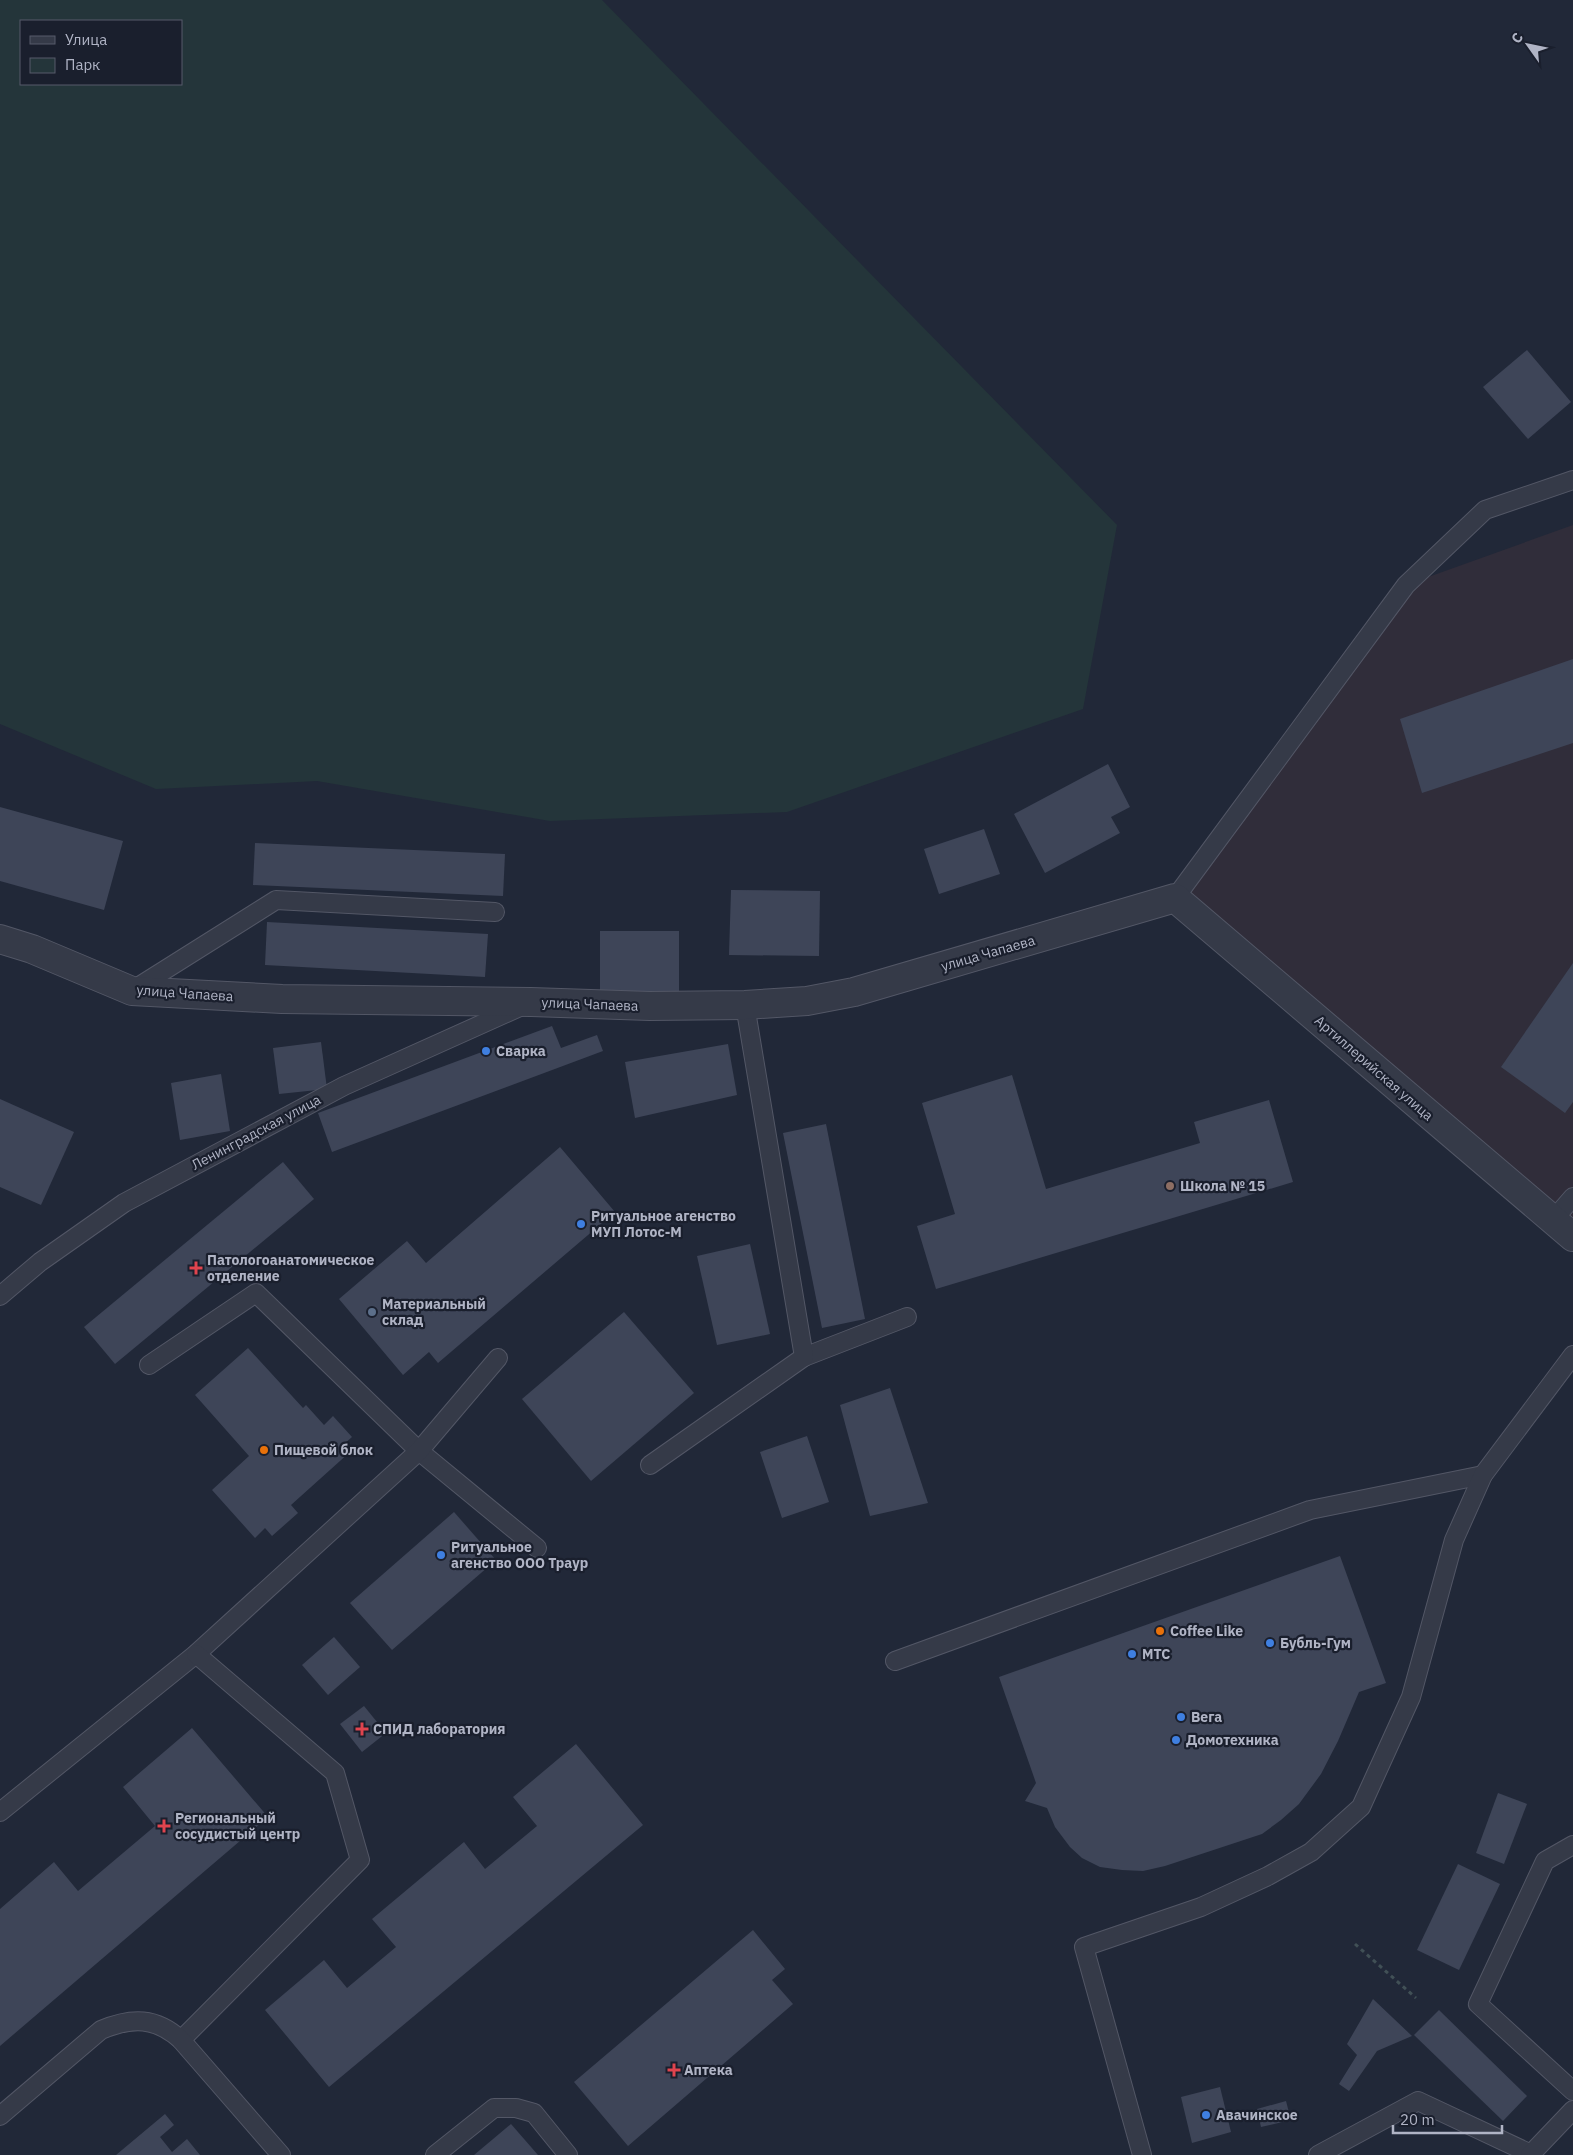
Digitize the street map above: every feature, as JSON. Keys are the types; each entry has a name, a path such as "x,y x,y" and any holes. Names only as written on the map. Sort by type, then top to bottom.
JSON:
{"street":[{"name":"улица Чапаева","path":"0,939 32,949 132,991 282,999 531,1002 650,1006 745,1005 807,1001 854,992 1175,898"},
{"name":"Артиллерийская улица","path":"1175,898 1573,1238"}],"lane":[{"path":"1175,898 1406,585 1485,510 1573,480"},
{"path":"132,991 276,900 495,912"},
{"name":"Ленинградская улица","path":"0,1296 40,1262 124,1203 344,1086 531,1002"},
{"path":"745,1005 804,1358"},
{"path":"1553,1220 1573,1196"},
{"path":"149,1365 256,1293 419,1451 537,1548"},
{"path":"650,1465 804,1358 907,1317"},
{"path":"1142,2155 1084,1947 1201,1907 1268,1876 1311,1852 1361,1807 1411,1697 1454,1540 1483,1475 1573,1355"},
{"path":"0,1812 196,1654 419,1451 498,1358"},
{"path":"895,1661 1310,1510 1483,1475"},
{"path":"181,2040 360,1860 335,1773 196,1654"},
{"path":"1573,1845 1545,1861 1478,2004 1573,2091"},
{"path":"0,2116 101,2030 114,2024 138,2021 153,2022 168,2029 181,2040 281,2155"},
{"path":"1318,2155 1418,2101 1530,2154 1573,2110"},
{"path":"435,2155 494,2108 516,2108 534,2113 568,2155"}],"path":[{"path":"1355,1944 1416,1998"}],"shaded area":[{"path":"1573,525 1573,1223 1175,898 1406,585"}],"green space":[{"path":"0,0 602,0 1117,525 1083,709 787,812 550,821 317,781 156,789 0,724"}],"building":[{"path":"1527,350 1571,402 1528,439 1483,387"},
{"path":"1573,659 1573,743 1422,793 1400,719"},
{"path":"1108,764 1130,807 1111,817 1120,833 1045,873 1014,814"},
{"path":"0,807 123,841 104,910 0,881"},
{"path":"984,829 1000,874 939,894 924,849"},
{"path":"255,843 505,854 503,896 253,885"},
{"path":"731,890 820,891 819,956 729,955"},
{"path":"267,922 488,934 485,977 265,965"},
{"path":"600,931 679,931 679,1000 600,1000"},
{"path":"1573,963 1573,1102 1565,1113 1501,1067"},
{"path":"552,1026 561,1048 597,1035 603,1051 332,1152 318,1113"},
{"path":"321,1042 327,1089 279,1094 273,1048"},
{"path":"728,1044 737,1095 635,1118 625,1062"},
{"path":"221,1074 230,1131 180,1140 171,1083"},
{"name":"Школа № 15","path":"1012,1075 1046,1189 1200,1143 1194,1122 1269,1100 1293,1182 936,1289 917,1226 955,1214 922,1103"},
{"path":"0,1099 74,1132 41,1205 0,1187"},
{"path":"826,1124 865,1319 822,1328 783,1133"},
{"path":"560,1147 615,1212 438,1363 429,1352 403,1375 339,1299 407,1241 426,1263"},
{"path":"283,1162 314,1199 115,1364 84,1327"},
{"path":"750,1244 770,1334 717,1345 697,1256"},
{"path":"624,1312 694,1393 591,1481 522,1399"},
{"path":"248,1348 303,1408 306,1405 324,1425 333,1416 352,1437 343,1445 350,1452 291,1505 298,1513 272,1536 265,1528 255,1538 212,1490 249,1456 195,1395"},
{"path":"890,1388 928,1503 870,1516 840,1405"},
{"path":"807,1436 829,1502 782,1518 760,1452"},
{"path":"454,1512 496,1560 392,1650 350,1603"},
{"name":"Вега","path":"1340,1556 1386,1683 1359,1692 1338,1741 1321,1774 1299,1804 1281,1820 1262,1834 1165,1866 1143,1871 1122,1870 1100,1867 1082,1858 1070,1847 1055,1827 1047,1808 1025,1801 1036,1783 999,1677"},
{"path":"334,1637 360,1667 328,1695 302,1665"},
{"path":"364,1706 386,1733 362,1752 340,1724"},
{"path":"192,1728 268,1817 0,2046 0,1909 54,1862 78,1891 155,1826 123,1787"},
{"path":"576,1744 643,1825 329,2087 265,2010 324,1960 347,1988 396,1947 372,1919 464,1842 485,1869 537,1826 513,1797"},
{"path":"1498,1793 1527,1804 1504,1864 1476,1853"},
{"path":"1458,1864 1500,1884 1459,1970 1417,1950"},
{"path":"753,1930 785,1969 772,1980 793,2004 628,2146 574,2082"},
{"path":"1373,1999 1412,2036 1377,2051 1349,2091 1339,2084 1357,2055 1347,2044"},
{"path":"1439,2010 1527,2096 1503,2121 1414,2035"},
{"name":"Авачинское","path":"1220,2087 1231,2132 1192,2143 1181,2097"},
{"path":"1286,2101 1291,2120 1261,2127 1257,2109"},
{"path":"165,2114 174,2125 160,2137 172,2152 187,2139 200,2155 116,2155"},
{"path":"511,2124 538,2155 474,2155"}],"place":[{"name":"Сварка","path":"486,1051"},
{"name":"Школа № 15","path":"1170,1186"},
{"name":"Ритуальное агенство МУП Лотос-М","path":"581,1224"},
{"name":"Патологоанатомическое отделение","path":"196,1268"},
{"name":"Материальный склад","path":"372,1312"},
{"name":"Пищевой блок","path":"264,1450"},
{"name":"Ритуальное агенство ООО Траур","path":"441,1555"},
{"name":"Coffee Like","path":"1160,1631"},
{"name":"Бубль-Гум","path":"1270,1643"},
{"name":"МТС","path":"1132,1654"},
{"name":"Вега","path":"1181,1717"},
{"name":"СПИД лаборатория","path":"362,1729"},
{"name":"Домотехника","path":"1176,1740"},
{"name":"Региональный сосудистый центр","path":"164,1826"},
{"name":"Аптека","path":"674,2070"},
{"name":"Авачинское","path":"1206,2115"}]}
